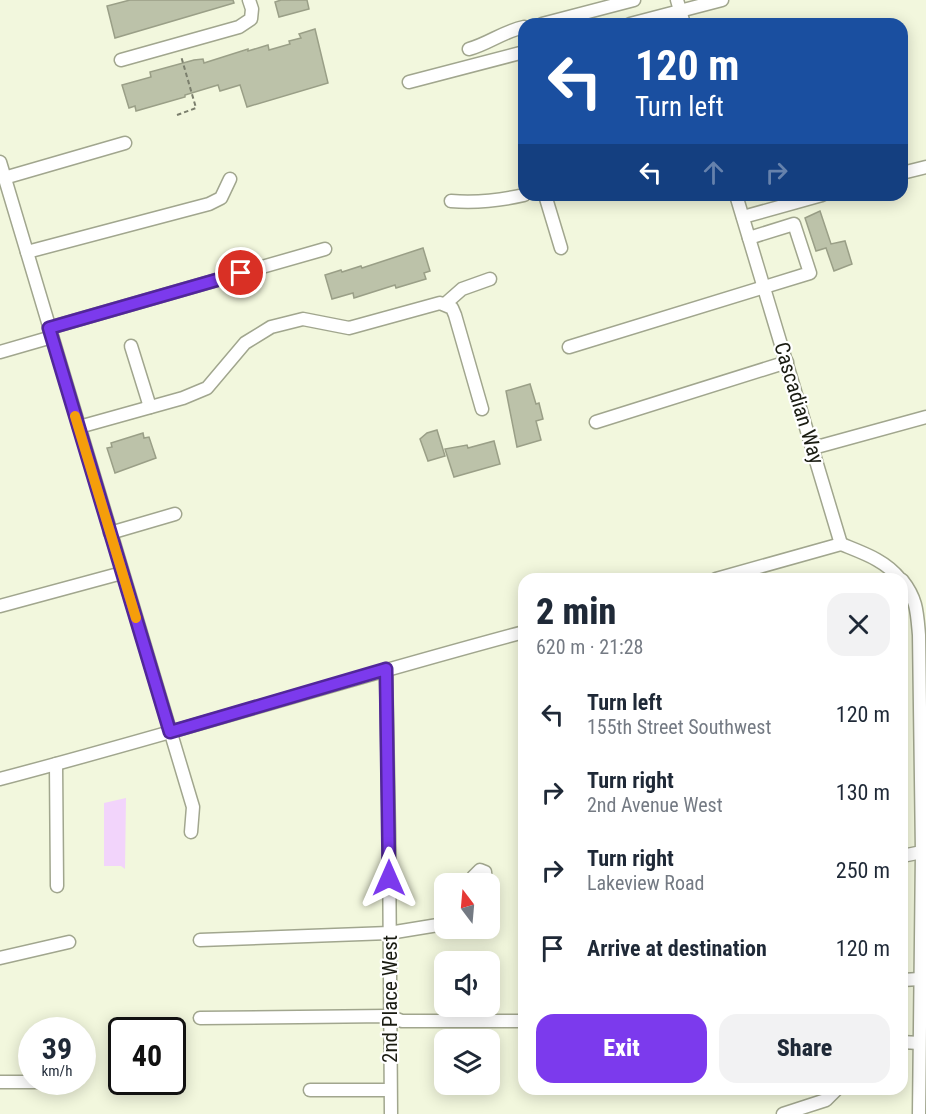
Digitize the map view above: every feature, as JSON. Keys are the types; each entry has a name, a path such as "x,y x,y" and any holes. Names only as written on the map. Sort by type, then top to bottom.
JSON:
{"street":[{"path":"121,60 239,27 251,19 252,9 249,0"},
{"path":"565,18 634,0"},
{"path":"645,18 678,5 722,0"},
{"path":"469,49 518,28"},
{"path":"409,82 518,54"},
{"path":"4,178 125,143"},
{"path":"0,162 193,807 191,832"},
{"path":"908,172 926,167"},
{"path":"27,252 208,204 221,198 230,179"},
{"path":"451,201 495,202 518,196"},
{"path":"547,201 561,248"},
{"name":"Cascadian Way","path":"738,201 841,544"},
{"path":"743,217 800,201"},
{"path":"569,347 810,273 794,224 749,238"},
{"path":"0,352 51,332 325,249"},
{"path":"445,304 462,289 490,279"},
{"path":"79,427 183,398 207,388 245,343 271,327 303,319 349,328 440,303 452,308 455,315 482,409"},
{"path":"131,346 150,407"},
{"path":"596,422 787,362"},
{"path":"813,448 926,417"},
{"path":"110,533 175,514"},
{"path":"737,573 841,544 874,557 896,573"},
{"path":"0,606 122,573"},
{"path":"908,588 916,603 922,634 924,824 919,1114"},
{"path":"0,779 518,634"},
{"name":"2nd Place West","path":"386,669 391,1114"},
{"path":"56,764 57,886"},
{"path":"908,853 923,846"},
{"path":"200,940 389,933 434,926"},
{"path":"0,958 69,942"},
{"path":"908,980 920,979"},
{"path":"200,1018 389,1016 402,1021 518,1021"},
{"path":"0,1082 18,1082"},
{"path":"310,1090 390,1090"},
{"path":"783,1114 820,1103 832,1095"}],"path":[{"path":"177,44 196,108 177,115"}],"shaded area":[{"path":"126,798 125,869 121,866 104,866 104,803"}],"building":[{"path":"130,0 233,0 234,3 115,38 107,6"},
{"path":"307,0 309,9 279,17 275,2"},
{"path":"315,29 328,83 247,107 240,85 220,91 218,85 136,111 135,106 129,108 122,85 151,77 150,72 194,60 203,59 204,63 268,45 269,50 290,44 289,41 301,38 299,34"},
{"path":"820,211 831,244 845,241 852,264 834,271 826,248 816,251 805,218"},
{"path":"423,248 430,271 424,273 426,279 396,288 395,285 354,298 353,293 332,299 325,275 361,266 362,268"},
{"path":"530,384 536,404 539,403 543,419 536,421 541,440 517,447 506,391"},
{"path":"437,430 445,456 428,461 420,439 427,433"},
{"path":"143,433 144,438 149,437 156,458 115,473 107,448 112,447 111,443"},
{"path":"494,441 500,464 454,477 445,449 467,445 468,448"}],"slow traffic":[{"path":"75,416 136,618"}],"route":[{"path":"241,273 49,328 170,732 386,669 389,878"}]}
